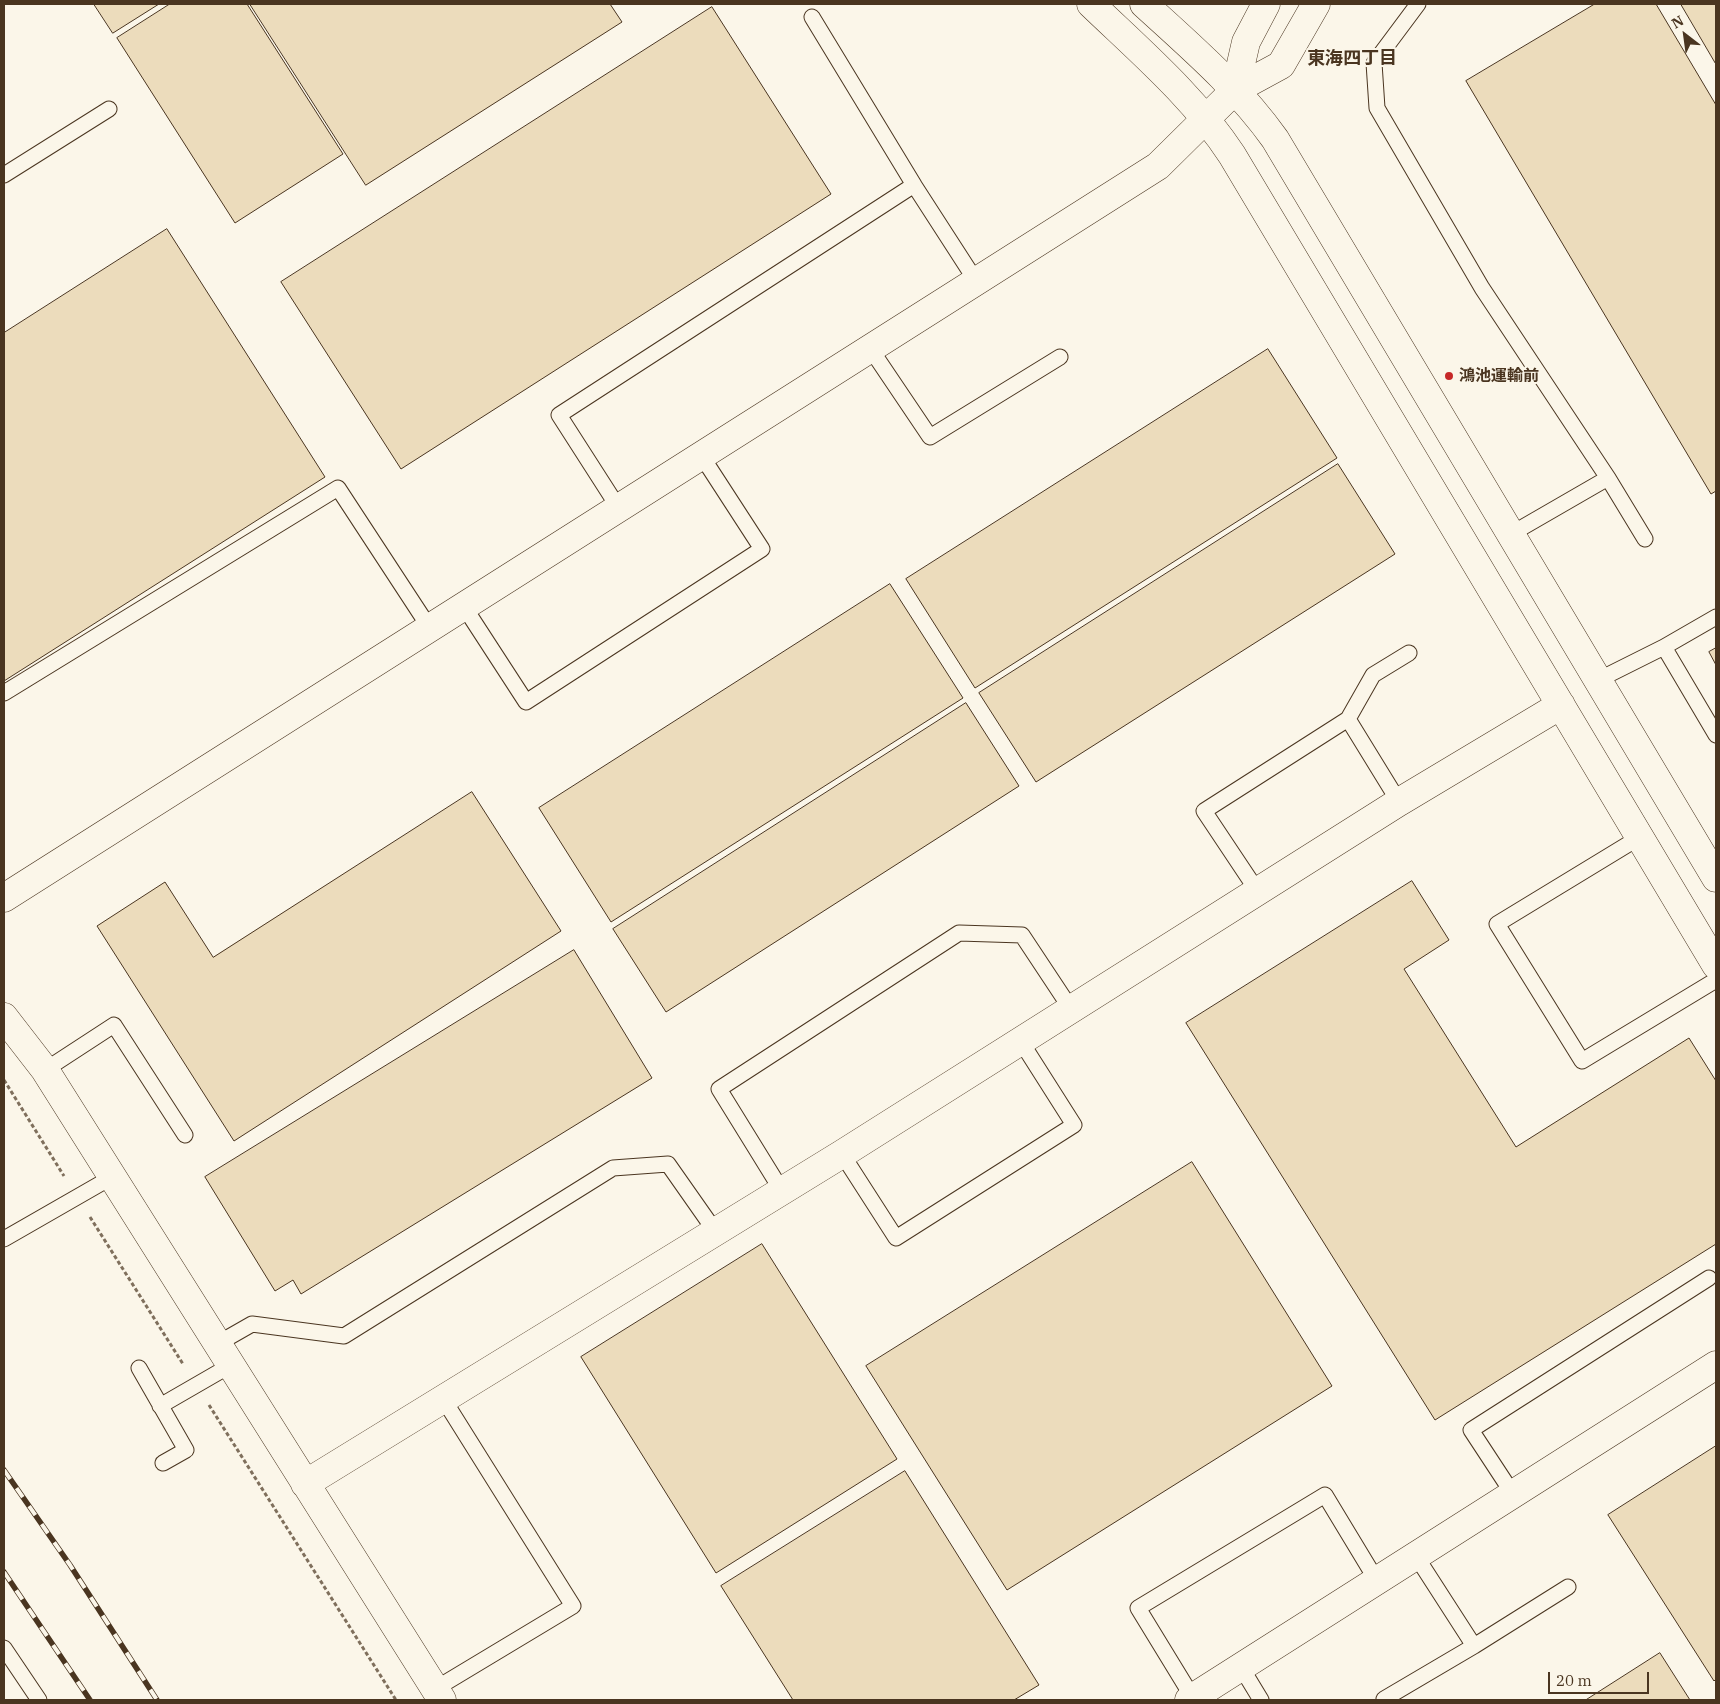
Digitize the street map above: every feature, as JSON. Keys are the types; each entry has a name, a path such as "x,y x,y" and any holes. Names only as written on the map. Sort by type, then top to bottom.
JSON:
{"street":[{"path":"1091,4 1171,80 1207,118 1232,155 1716,965"},
{"path":"1144,4 1235,90 1256,113 1275,140 1716,878"},
{"path":"1235,90 1246,42 1266,4"},
{"path":"4,898 463,605 1158,166 1235,90 1282,65 1316,4"},
{"path":"305,1484 842,1154 1399,802 1561,706"},
{"path":"4,1017 45,1070 438,1695"},
{"path":"1191,1699 1716,1365"}],"lane":[{"path":"1418,4 1374,63 1377,108 1482,288 1608,478 1645,539"},
{"path":"812,17 914,185 976,281"},
{"path":"4,175 109,109"},
{"path":"618,507 559,415 914,185"},
{"path":"870,348 930,437 1060,357"},
{"path":"463,605 526,702 762,549 701,455"},
{"path":"1511,534 1608,478"},
{"path":"4,693 338,488 429,627"},
{"path":"1598,680 1664,647 1716,617"},
{"path":"1664,647 1716,735"},
{"path":"1258,892 1204,810 1348,719 1373,675 1409,653"},
{"path":"1348,719 1399,802"},
{"path":"1640,837 1497,924 1582,1061 1716,980"},
{"path":"782,1191 719,1089 959,933 1022,935 1070,1009"},
{"path":"45,1070 114,1025 185,1135"},
{"path":"842,1154 896,1238 1074,1125 1020,1040"},
{"path":"160,1406 224,1355 252,1324 344,1336 613,1168 668,1164 715,1231"},
{"path":"4,1239 112,1177"},
{"path":"1512,1494 1472,1430 1709,1278"},
{"path":"139,1368 186,1450 163,1463"},
{"path":"438,1695 572,1606 444,1400"},
{"path":"1191,1699 1138,1608 1325,1495 1377,1581"},
{"path":"1416,1556 1474,1646"},
{"path":"1384,1699 1474,1646 1568,1587"},
{"path":"4,1648 39,1700"},
{"path":"1241,1667 1261,1700"}],"building":[{"path":"94,4 159,4 113,33"},
{"path":"170,4 247,4 343,154 235,223 117,38"},
{"path":"250,4 610,4 622,22 366,185"},
{"path":"1595,4 1656,4 1716,105 1716,491 1711,494 1466,81"},
{"path":"1681,4 1716,4 1716,64"},
{"path":"712,7 831,194 401,469 281,282"},
{"path":"167,229 325,477 4,681 4,333"},
{"path":"1268,349 1337,458 975,688 906,579"},
{"path":"1338,464 1395,554 1036,782 979,693"},
{"path":"890,584 963,698 611,922 539,808"},
{"path":"1716,648 1716,665 1709,652"},
{"path":"966,703 1019,786 666,1012 613,929"},
{"path":"472,792 561,931 234,1141 97,926 165,882 213,957"},
{"path":"1412,881 1449,940 1404,969 1516,1147 1689,1038 1716,1081 1716,1244 1435,1420 1186,1023"},
{"path":"574,950 652,1078 301,1294 293,1280 275,1291 205,1177"},
{"path":"1192,1162 1332,1386 1007,1590 866,1366"},
{"path":"762,1244 897,1459 716,1573 581,1357"},
{"path":"1716,1446 1716,1679 1714,1681 1608,1515"},
{"path":"905,1471 1039,1685 1014,1700 793,1700 721,1586"},
{"path":"1660,1653 1690,1700 1586,1700"}],"railway":[{"path":"4,1470 70,1565 157,1700"},
{"path":"4,1572 90,1700"}],"place":[{"name":"鴻池運輸前","path":"1449,376"}],"district":[{"name":"東海四丁目","path":"1352,59"}]}
